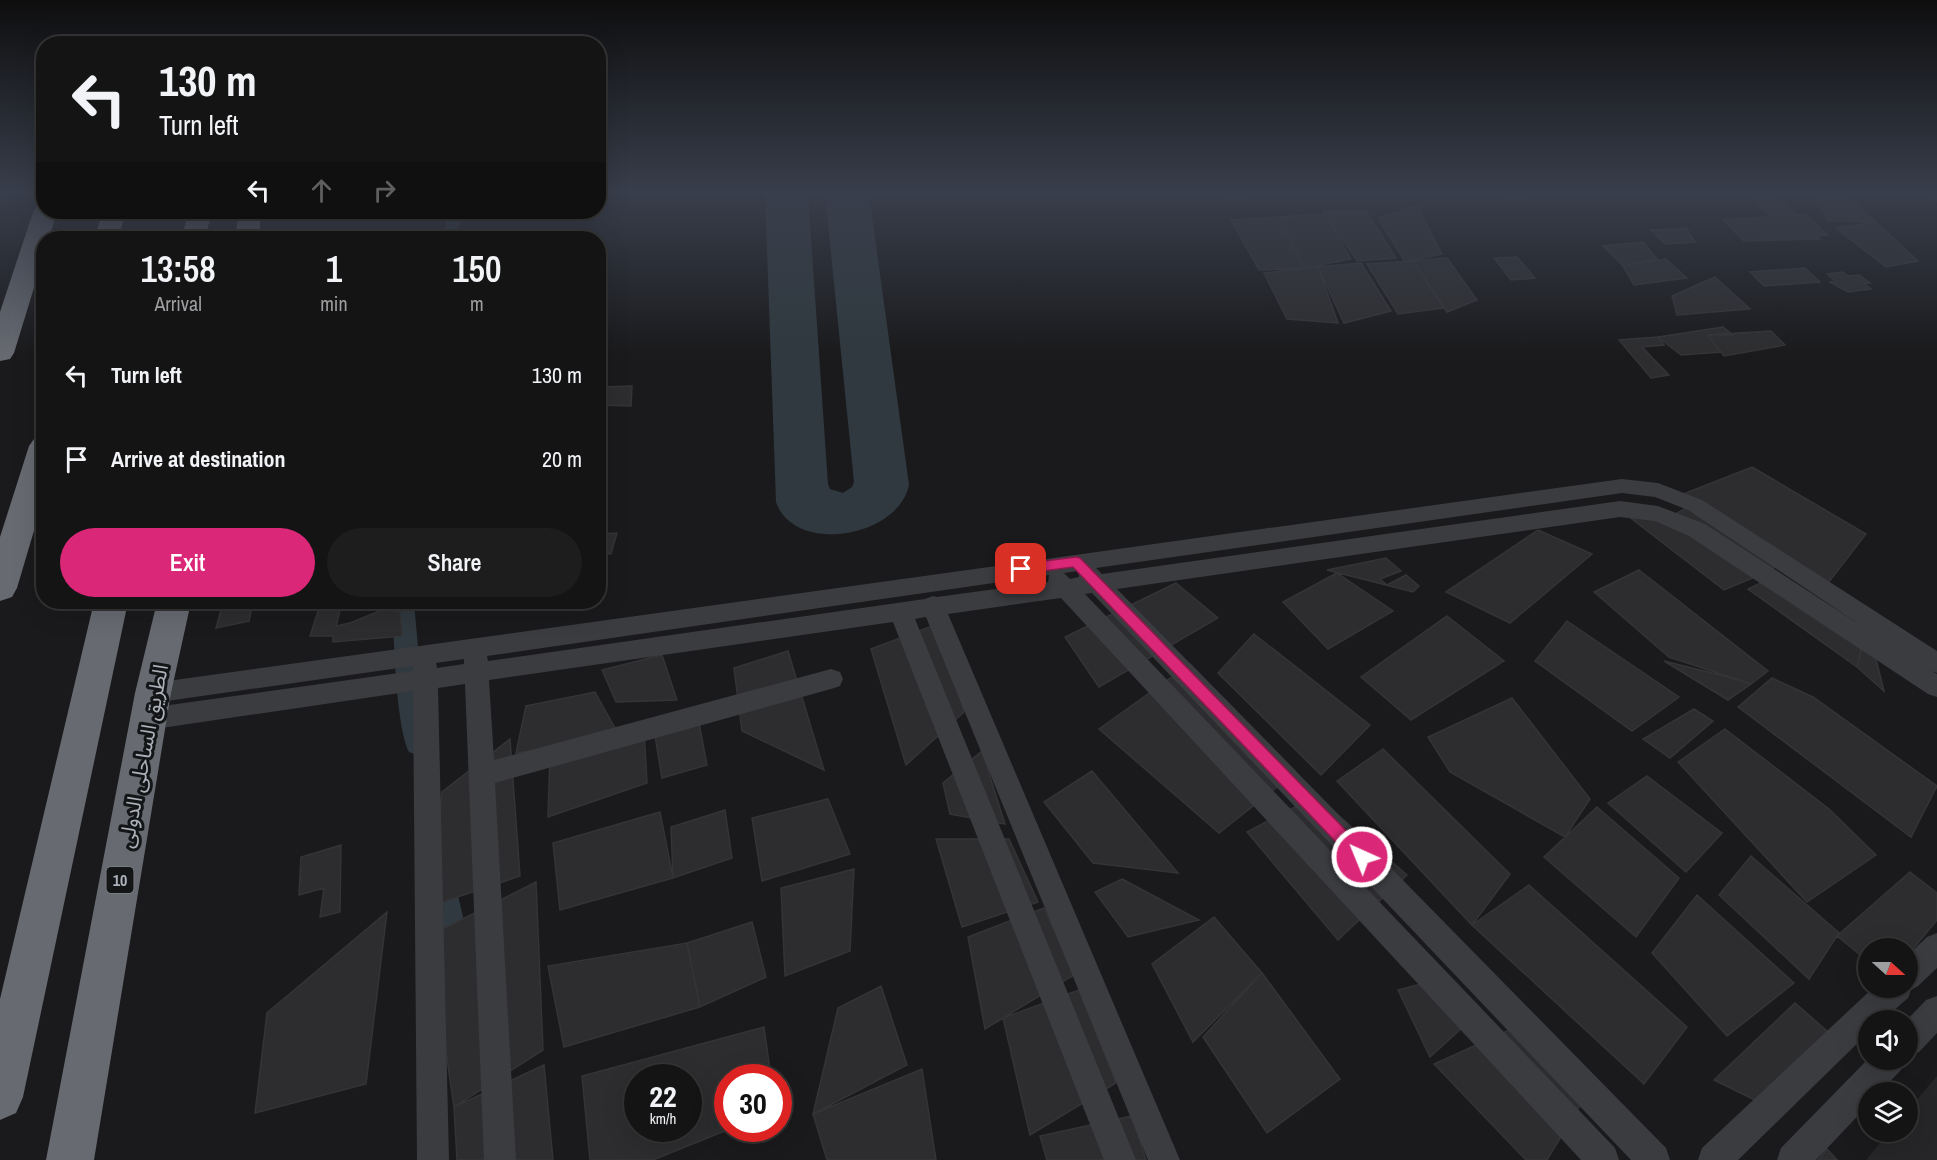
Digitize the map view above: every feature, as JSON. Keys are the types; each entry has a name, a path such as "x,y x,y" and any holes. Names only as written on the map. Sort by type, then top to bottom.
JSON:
{"highway":[{"path":"0,353 34,248"},
{"path":"0,588 36,472"},
{"path":"0,1097 109,609"},
{"name":"الطريق الساحلى الدولى","path":"70,1160 150,706 172,609"}],"street":[{"path":"476,660 1045,566 1622,486 1640,486 1677,496 1695,505 1937,663"},
{"path":"150,706 476,660 900,611 1620,509 1638,510 1667,517 1697,530 1937,687"},
{"path":"1076,562 1654,1160"},
{"path":"1045,566 1603,1160"},
{"path":"933,605 1164,1160"},
{"path":"900,611 1120,1160"},
{"path":"476,660 500,1160"},
{"path":"425,667 433,1160"},
{"path":"481,775 831,680"},
{"path":"1918,966 1937,947"},
{"path":"1714,1160 1885,998"},
{"path":"1918,1031 1937,1011"},
{"path":"1793,1160 1879,1070"},
{"path":"1541,1094 1577,1081"}],"shaded area":[{"path":"767,248 812,248 828,484 830,489 843,493 852,487 854,482 830,248 876,248 909,485 901,503 886,517 867,528 845,533 823,534 803,529 786,519 776,502"},
{"path":"1937,1076 1937,1160 1866,1160 1881,1142 1918,1142 1918,1098"}],"building":[{"path":"1247,248 1295,248 1305,268 1259,270"},
{"path":"1295,248 1345,248 1351,259 1305,268"},
{"path":"1348,248 1390,248 1396,258 1357,261"},
{"path":"1396,248 1439,248 1442,254 1405,262"},
{"path":"1605,248 1648,248 1657,259 1623,266"},
{"path":"1862,248 1904,248 1918,261 1886,267"},
{"path":"1517,257 1535,278 1511,280 1494,258"},
{"path":"1447,258 1477,300 1447,312 1413,261"},
{"path":"1666,259 1687,278 1634,285 1623,266"},
{"path":"1413,261 1444,308 1398,314 1367,264"},
{"path":"1361,263 1391,311 1344,323 1318,267"},
{"path":"1318,267 1338,323 1287,319 1264,273"},
{"path":"1805,268 1820,282 1764,286 1750,272"},
{"path":"1843,272 1848,276 1859,275 1870,283 1864,283 1871,289 1848,292 1830,282 1835,281 1827,274"},
{"path":"1715,277 1750,309 1677,315 1672,296"},
{"path":"1723,327 1733,335 1708,335 1721,352 1681,355 1658,337"},
{"path":"1771,331 1785,345 1724,356 1708,335"},
{"path":"1658,337 1664,345 1642,347 1669,375 1651,378 1619,340"},
{"path":"632,386 631,406 606,405 606,387"},
{"path":"1752,467 1866,534 1828,583 1681,495"},
{"path":"1692,505 1777,562 1769,575 1675,514"},
{"path":"1623,512 1667,518 1755,577 1724,590"},
{"path":"1538,530 1592,554 1510,623 1446,592"},
{"path":"617,533 611,554 606,554 606,534"},
{"path":"1386,558 1401,571 1380,579 1387,585 1406,575 1419,586 1413,592 1327,570"},
{"path":"1639,570 1768,671 1751,684 1669,657 1594,592"},
{"path":"1337,573 1393,611 1328,649 1283,602"},
{"path":"1770,578 1863,640 1857,667 1748,589"},
{"path":"1176,583 1218,618 1099,687 1065,637"},
{"path":"221,609 252,609 249,621 216,628"},
{"path":"319,609 340,609 336,626 382,610 400,611 402,636 333,642 333,636 310,636"},
{"path":"1447,616 1504,661 1411,720 1361,677"},
{"path":"1567,621 1679,697 1632,731 1535,661"},
{"path":"940,623 964,712 906,765 871,649"},
{"path":"1254,634 1370,725 1321,775 1218,673"},
{"path":"1868,643 1873,647 1884,691 1857,667 1861,651"},
{"path":"788,651 824,770 742,731 734,668"},
{"path":"662,655 677,700 616,702 602,670"},
{"path":"1664,661 1724,676 1751,684 1728,700"},
{"path":"1190,664 1296,772 1219,833 1099,729"},
{"path":"1772,678 1813,697 1937,786 1911,837 1738,707"},
{"path":"595,692 620,737 516,753 526,706"},
{"path":"1512,698 1590,799 1565,837 1450,772 1428,737"},
{"path":"1694,709 1713,721 1670,758 1643,739"},
{"path":"699,723 707,765 662,778 655,736"},
{"path":"1725,729 1829,809 1876,855 1807,902 1678,762"},
{"path":"644,730 647,783 548,817 550,756"},
{"path":"510,739 520,876 428,907 442,792"},
{"path":"1383,749 1510,874 1472,925 1337,781"},
{"path":"982,751 1005,824 950,814 943,783"},
{"path":"1092,771 1178,873 1093,863 1044,802"},
{"path":"1647,776 1722,833 1686,872 1608,803"},
{"path":"1316,796 1407,875 1338,940 1247,832"},
{"path":"828,799 850,854 762,881 752,818"},
{"path":"1597,807 1679,878 1636,937 1544,857"},
{"path":"725,810 732,858 673,878 671,827"},
{"path":"660,812 673,878 560,910 553,843"},
{"path":"936,839 1009,839 1038,902 962,927"},
{"path":"341,845 340,912 320,917 324,888 299,895 301,857"},
{"path":"1751,856 1839,933 1809,979 1719,895"},
{"path":"854,869 850,951 785,976 781,888"},
{"path":"1910,872 1937,893 1937,920 1918,943 1918,938 1858,938 1858,953 1837,936"},
{"path":"1122,879 1199,920 1128,937 1095,892"},
{"path":"536,882 543,1050 454,1107 429,936"},
{"path":"1529,885 1687,1027 1644,1084 1472,925"},
{"path":"1697,895 1794,983 1727,1036 1652,953"},
{"path":"1044,908 1074,975 985,1029 968,937"},
{"path":"387,912 366,1084 255,1113 267,1013"},
{"path":"1214,917 1262,973 1193,1042 1152,964"},
{"path":"752,922 766,977 700,1007 687,943"},
{"path":"687,943 700,1007 564,1047 548,966"},
{"path":"1262,973 1340,1079 1267,1133 1203,1037"},
{"path":"1421,984 1463,1027 1430,1057 1398,990"},
{"path":"881,986 907,1065 813,1114 838,1008"},
{"path":"1079,990 1116,1083 1030,1135 1003,1018"},
{"path":"1795,1003 1827,1031 1761,1103 1714,1080"},
{"path":"1532,1020 1596,1079 1547,1160 1526,1160 1434,1064"},
{"path":"764,1027 769,1064 714,1064 714,1135 702,1140 702,1064 627,1064"},
{"path":"544,1065 553,1160 457,1160 454,1107"},
{"path":"624,1065 624,1142 697,1142 653,1160 590,1160 582,1076"},
{"path":"922,1069 936,1160 827,1160 813,1114"},
{"path":"1132,1116 1146,1160 1047,1160 1040,1136"},
{"path":"1827,1149 1837,1160 1818,1160"}],"waterway":[{"path":"404,609 411,704 417,745"},
{"path":"440,874 457,951"}],"route":[{"path":"1021,569 1076,562 1362,857"}]}
